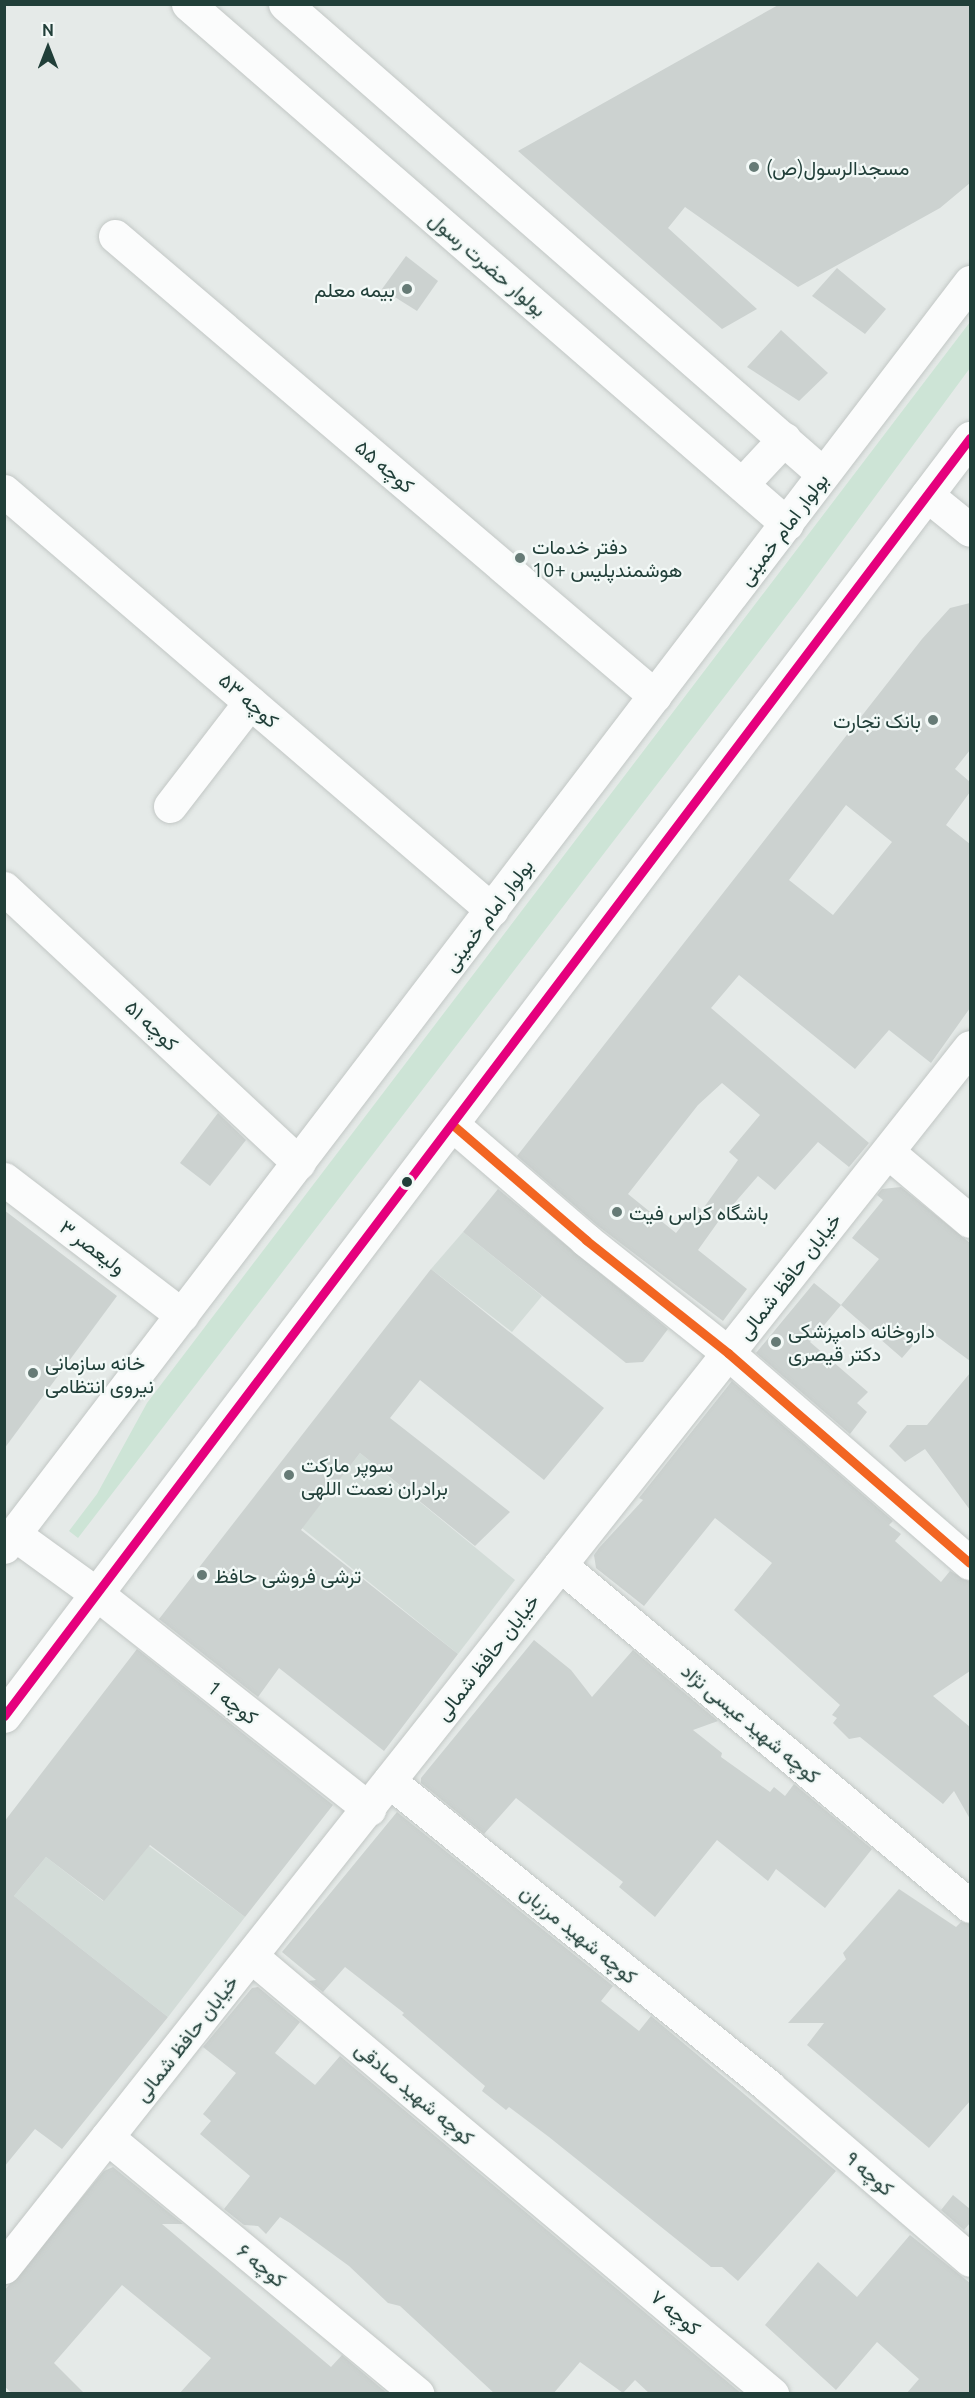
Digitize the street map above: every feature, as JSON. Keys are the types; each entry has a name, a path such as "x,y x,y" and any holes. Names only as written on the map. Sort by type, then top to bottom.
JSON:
{"street":[{"name":"بولوار حضرت رسول","path":"188,4 787,524"},
{"path":"285,4 823,474"},
{"name":"کوچه ۵۵","path":"115,236 656,696"},
{"name":"بولوار امام خمینی","path":"9,1541 970,282"},
{"path":"4,1716 453,1125 970,438"},
{"path":"742,484 784,439"},
{"name":"کوچه ۵۳","path":"4,491 492,910"},
{"path":"927,495 970,530"},
{"path":"170,806 250,702"},
{"name":"کوچه ۵۱","path":"4,888 299,1163"},
{"name":"خیابان حافظ شمالی","path":"4,2266 369,1809 970,1047"},
{"path":"453,1125 586,1240 728,1353 970,1563"},
{"path":"888,1152 970,1221"},
{"name":"ولیعصر ۳","path":"4,1179 182,1316"},
{"name":"کوچه 1","path":"9,1541 97,1594 369,1809"},
{"name":"کوچه شهید عیسی نژاد","path":"560,1565 970,1906"},
{"name":"کوچه شهید مرزبان","path":"389,1782 770,2086"},
{"name":"کوچه شهید صادقی","path":"251,1956 580,2231"},
{"name":"کوچه ۹","path":"770,2086 970,2260"},
{"name":"کوچه ۶","path":"107,2137 418,2394"},
{"name":"کوچه ۷","path":"580,2231 772,2394"}],"shaded area":[{"path":"463,1232 542,1296 512,1332 431,1269"},
{"path":"360,1453 515,1580 458,1654 302,1528"},
{"path":"149,1846 245,1917 168,2017 14,1896 46,1857 103,1901"}],"green space":[{"path":"970,322 970,368 801,597 78,1538 69,1531 97,1494 147,1403"}],"building":[{"name":"مسجدالرسول(ص)","path":"780,4 970,4 970,183 940,208 798,287 685,207 668,228 757,309 722,329 518,151"},
{"name":"بیمه معلم","path":"406,256 438,281 417,311 382,289"},
{"path":"837,268 886,309 865,334 812,296"},
{"path":"781,330 828,373 799,401 747,367"},
{"path":"970,603 970,750 955,769 970,782 970,792 946,825 970,844 970,1008 931,1063 889,1030 855,1069 739,975 711,1008 869,1143 849,1167 818,1142 775,1190 758,1176 718,1222 698,1250 747,1289 723,1321 598,1226 517,1156 922,639 950,608","holes":["846,805 892,842 833,915 789,880","722,1083 760,1115 729,1152 738,1160 702,1210 697,1206 676,1233 628,1194 698,1105"]},
{"path":"218,1113 246,1140 210,1186 180,1163"},
{"path":"901,1187 970,1243 970,1361 927,1329 902,1358 841,1305 879,1259 852,1238 883,1200 877,1195 882,1189"},
{"path":"498,1189 668,1329 643,1362 626,1363 463,1232"},
{"name":"خانه سازمانی نیروی انتظامی","path":"4,1210 117,1296 4,1449"},
{"path":"431,1269 604,1408 544,1480 420,1380 390,1418 510,1512 475,1546 360,1453 301,1530 458,1654 384,1751 279,1668 258,1697 159,1619"},
{"path":"814,1283 841,1305 810,1342 868,1392 857,1403 867,1412 850,1434 756,1353"},
{"path":"970,1373 970,1510 925,1449 905,1462 889,1446 907,1425 927,1425"},
{"path":"732,1381 893,1521 889,1525 901,1534 895,1541 941,1582 950,1571 970,1582 970,1671 933,1696 970,1727 970,1819 954,1791 943,1804 860,1737 849,1739 833,1723 837,1718 832,1715 840,1705 734,1610 772,1563 715,1518 644,1606 596,1568 594,1555 599,1548 643,1500 639,1498"},
{"path":"534,1640 571,1670 592,1697 633,1650 718,1721 693,1730 722,1753 721,1757 770,1792 774,1787 785,1796 794,1784 872,1849 825,1908 776,1869 768,1881 717,1840 655,1917 619,1887 623,1882 516,1798 484,1834 421,1783 421,1778"},
{"path":"137,1649 333,1805 245,1917 150,1845 104,1901 46,1857 14,1896 168,2017 62,2149 35,2129 4,2167 4,1822"},
{"path":"397,1812 613,1986 601,2001 639,2031 651,2016 836,2171 738,2281 722,2267 711,2267 549,2137 509,2107 506,2110 482,2091 485,2086 402,2015 404,2013 345,1967 323,1992 309,1981 316,1980 282,1952"},
{"path":"899,1889 956,1927 961,1922 970,1924 970,2101 929,2148 807,2045 824,2023 788,2023 846,1959 843,1953"},
{"path":"258,1987 300,2022 275,2053 315,2085 340,2056 742,2394 650,2394 635,2380 623,2393 580,2362 553,2394 495,2394 400,2306 388,2303 349,2266 290,2223 280,2217 266,2234 258,2226 244,2225 224,2209 250,2176 200,2134 211,2121 203,2114 236,2073 203,2047 252,1988"},
{"path":"113,2167 183,2224 162,2224 331,2367 342,2355 388,2394 179,2394 211,2358 122,2285 54,2363 85,2394 13,2394 4,2386 4,2291 104,2171"},
{"path":"953,2195 970,2209 970,2223 964,2230 941,2210"},
{"path":"910,2235 970,2283 970,2394 906,2394 919,2379 877,2342 836,2390 765,2325 818,2262 857,2297"}],"transit line":[{"path":"4,1716 970,438"},
{"path":"453,1125 586,1240 728,1353 970,1563"}],"place":[{"name":"مسجدالرسول(ص)","path":"754,167"},
{"name":"بیمه معلم","path":"407,289"},
{"name":"دفتر خدمات هوشمندپلیس +10","path":"520,558"},
{"name":"بانک تجارت","path":"933,720"},
{"name":"باشگاه کراس فیت","path":"617,1212"},
{"name":"داروخانه دامپزشکی دکتر قیصری","path":"776,1342"},
{"name":"خانه سازمانی نیروی انتظامی","path":"33,1373"},
{"name":"سوپر مارکت برادران نعمت اللهی","path":"289,1475"},
{"name":"ترشی فروشی حافظ","path":"202,1575"}]}
